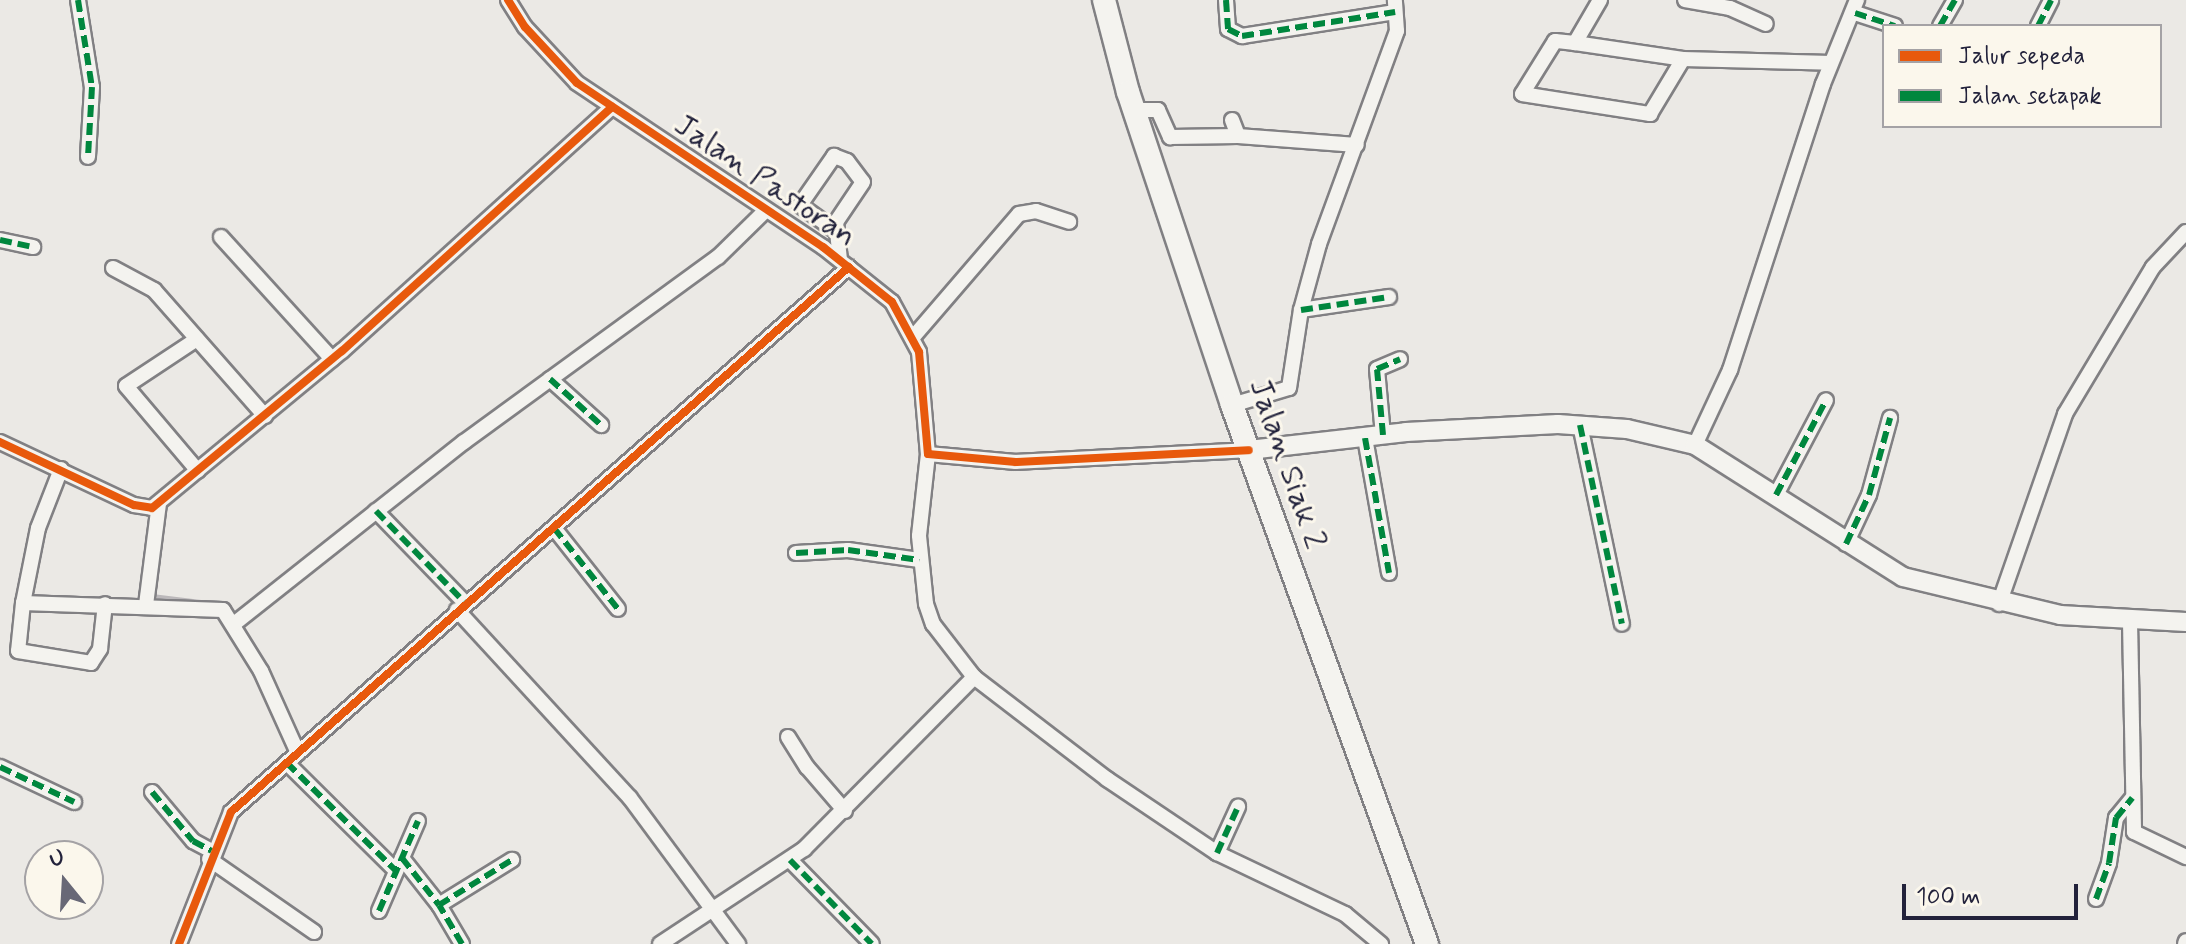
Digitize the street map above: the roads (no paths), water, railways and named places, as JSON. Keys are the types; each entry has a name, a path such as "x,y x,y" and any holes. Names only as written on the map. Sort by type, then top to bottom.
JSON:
{"highway":[{"name":"Jalan Siak 2","path":"1104,0 1134,110 1232,405 1427,944"}],"main road":[{"path":"1249,450 1374,437 1580,425 1695,445 1776,495 1846,544 1903,577 1999,604 2130,621 2186,622"}],"street":[{"path":"78,0 92,87 88,157"},
{"name":"Jalan Pastoran","path":"508,0 546,51 612,107 844,264 892,302 914,336 928,454 919,560 933,624 974,677 1107,779 1217,853 1345,914 1381,944"},
{"path":"1226,0 1228,29 1242,36 1395,6 1394,43 1319,244 1301,310 1289,388 1232,405"},
{"path":"1575,43 1600,0"},
{"path":"1685,0 1730,8 1766,24"},
{"path":"1941,24 1955,0"},
{"path":"2039,24 2051,0"},
{"path":"1695,445 1730,370 1831,63 1856,6 1891,24"},
{"path":"1683,59 1650,114 1522,94 1555,41 1683,59 1831,63"},
{"path":"0,442 134,505 145,509 159,504 332,359 612,107"},
{"path":"1134,110 1158,110 1170,137 1238,136 1357,145"},
{"path":"1232,120 1238,136"},
{"path":"179,944 211,855 231,812 461,606 554,528 844,264 836,231 800,205 834,156 847,161 863,182 836,231"},
{"path":"234,624 550,379 718,257 765,211"},
{"path":"914,336 1019,214 1036,211 1069,222"},
{"path":"1999,604 2065,414 2153,267 2186,232"},
{"path":"221,237 332,359"},
{"path":"0,240 33,247"},
{"path":"113,268 154,290 265,416"},
{"path":"1301,310 1389,297"},
{"path":"197,339 126,386 198,471"},
{"path":"1389,573 1374,437 1377,369 1400,359"},
{"path":"550,379 601,425"},
{"path":"1776,495 1826,400"},
{"path":"1846,544 1869,495 1890,418"},
{"path":"1580,425 1622,624"},
{"path":"928,454 1016,462 1249,450"},
{"path":"61,469 38,528 23,603 18,651 91,663 100,649 105,604"},
{"path":"146,605 159,504"},
{"path":"376,511 630,798 710,913 738,944"},
{"path":"554,528 618,609"},
{"path":"796,553 848,550 919,560"},
{"path":"23,603 215,608 234,624 293,758 439,905 462,944"},
{"path":"2130,621 2132,798 2137,836 2186,857"},
{"path":"660,944 790,860 845,811 974,677"},
{"path":"788,737 807,767 845,811"},
{"path":"0,767 74,802"},
{"path":"152,792 193,841 314,932"},
{"path":"2096,899 2109,863 2116,818 2132,798"},
{"path":"1217,853 1238,807"},
{"path":"379,911 418,821"},
{"path":"439,905 512,860"},
{"path":"790,860 872,944"}],"waterway":[{"path":"837,287 850,276"},
{"path":"152,596 225,605"}]}
